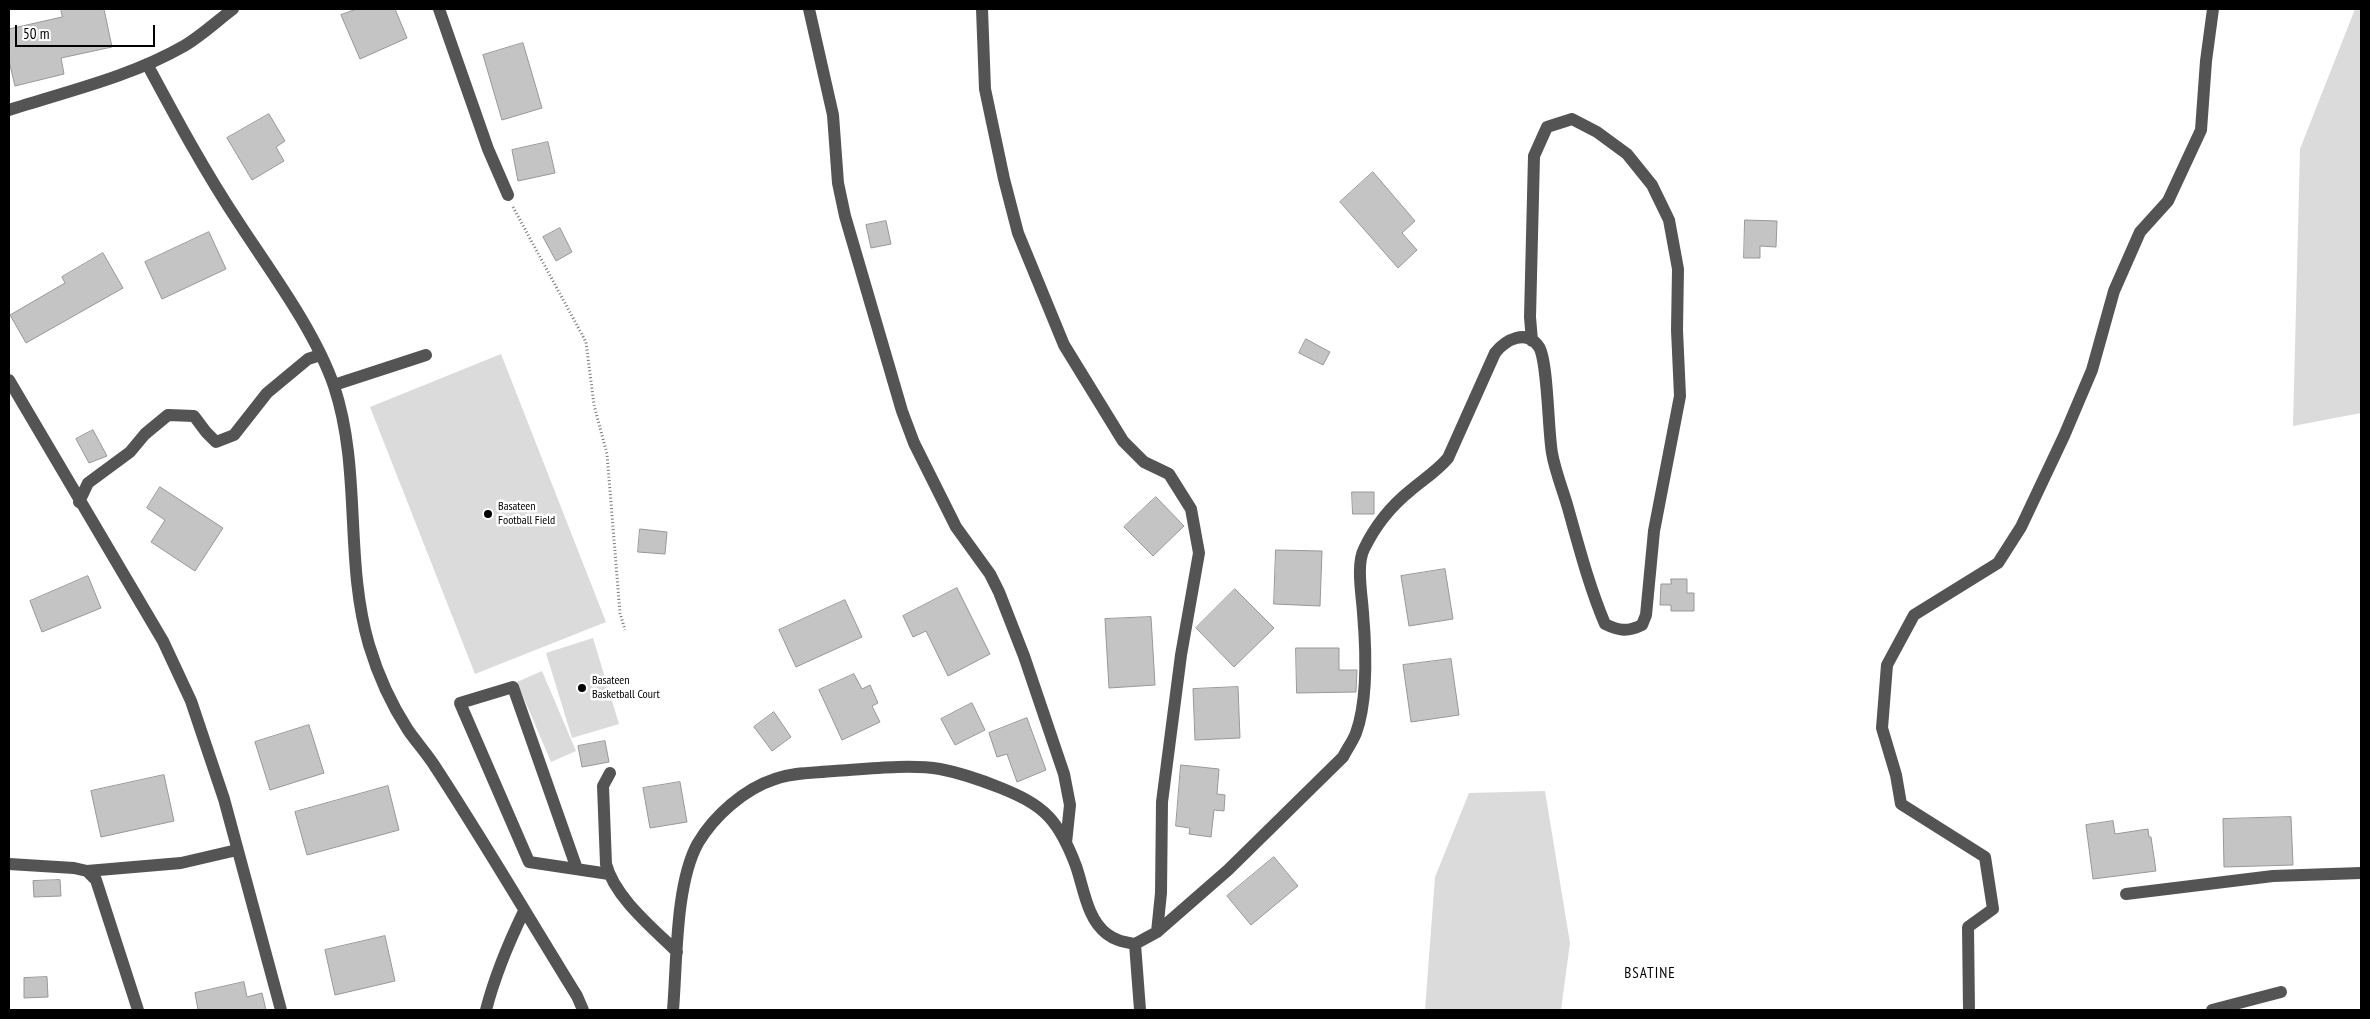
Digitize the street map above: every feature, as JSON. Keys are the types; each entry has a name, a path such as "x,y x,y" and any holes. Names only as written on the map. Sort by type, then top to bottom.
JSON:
{"street":[{"path":"9,110 102,81 147,64 185,45 233,9"},
{"path":"439,9 488,149 508,195"},
{"path":"808,9 819,45 833,116 838,183 845,216 902,412 918,450 956,527 994,583 1024,656 1064,774 1070,805 1066,843"},
{"path":"982,9 985,89 1004,179 1018,233 1061,337 1123,441 1144,462 1169,474 1191,509 1199,553 1181,655 1162,802 1161,893 1157,932"},
{"path":"1969,1010 1968,927 1993,909 1985,857 1902,804 1896,775 1882,728 1887,665 1914,614 1998,563 2021,527 2064,436 2092,370 2114,291 2140,232 2168,201 2201,130 2213,9"},
{"path":"147,64 216,187 264,260 320,355 334,385 348,449 354,526 354,560 360,606 378,674 408,730 436,767 583,1010"},
{"path":"673,1010 682,900 689,866 698,844 709,827 742,796 773,779 807,773 870,768 938,769 956,773 1021,796 1049,817 1066,843 1076,867 1088,907 1106,933 1119,941 1135,944 1157,932 1228,870 1343,757 1356,734 1362,708 1364,661 1361,578 1363,551 1378,524 1392,507 1436,472 1448,458 1495,353 1503,342 1511,338 1532,341 1540,348 1552,453 1594,598 1605,624 1618,630 1632,630 1642,625 1646,615 1654,531 1680,396 1676,330 1678,269 1670,220 1652,185 1627,154 1597,132 1572,119 1547,127 1534,156 1530,317 1532,341"},
{"path":"79,502 88,483 130,452 145,434 168,415 194,416 216,442 234,435 267,393 308,359 320,355"},
{"path":"334,385 426,355"},
{"path":"9,380 163,642 191,701 224,799 281,1010"},
{"path":"577,869 513,687 460,703 529,862 609,874"},
{"path":"610,773 603,786 606,864 609,874 630,904 677,952"},
{"path":"9,864 42,865 87,871 181,863 237,850"},
{"path":"87,871 96,880 138,1010"},
{"path":"2126,894 2273,876 2361,873"},
{"path":"486,1010 497,970 524,912"},
{"path":"1135,944 1140,1010"},
{"path":"2212,1010 2281,992"}],"path":[{"path":"508,195 542,263 586,342 594,404 607,454 620,613 625,630"}],"shaded area":[{"path":"2355,9 2361,9 2361,413 2293,426 2300,149"},
{"name":"Basateen Football Field","path":"501,354 606,622 475,674 370,407"},
{"name":"Basateen Basketball Court","path":"593,638 619,724 572,738 546,653"},
{"path":"542,671 576,751 551,762 517,682"},
{"path":"1545,791 1570,943 1561,1010 1425,1010 1435,877 1469,793"}],"building":[{"path":"61,9 104,9 112,47 61,58 64,74 15,86 9,61 9,29 62,17"},
{"path":"357,9 395,9 407,38 360,59 341,15"},
{"path":"523,43 542,108 502,120 483,55"},
{"path":"269,114 285,141 276,147 284,161 252,180 227,138"},
{"path":"548,142 555,173 518,181 512,150"},
{"path":"1373,172 1415,221 1402,233 1417,250 1398,268 1340,202"},
{"path":"1745,220 1777,221 1776,247 1760,246 1760,258 1744,258"},
{"path":"886,221 891,244 871,248 866,225"},
{"path":"560,228 572,252 556,261 543,237"},
{"path":"209,232 226,269 162,299 145,262"},
{"path":"103,253 123,288 26,343 10,315 65,283 62,277"},
{"path":"1306,339 1330,352 1323,365 1299,353"},
{"path":"93,430 107,456 89,463 76,439"},
{"path":"160,487 223,528 195,571 151,542 165,520 147,508"},
{"path":"1352,492 1374,492 1374,514 1353,514"},
{"path":"1156,497 1184,526 1153,556 1124,527"},
{"path":"640,529 667,532 665,554 638,552"},
{"path":"1276,550 1322,551 1320,606 1274,604"},
{"path":"1445,569 1453,619 1409,626 1401,576"},
{"path":"88,576 101,608 42,632 30,601"},
{"path":"1671,579 1687,579 1687,593 1694,593 1694,611 1671,611 1671,605 1660,605 1661,584 1671,584"},
{"path":"957,588 990,654 948,676 926,631 913,637 903,616"},
{"path":"1235,589 1274,628 1234,667 1196,628"},
{"path":"845,600 862,637 796,667 779,630"},
{"path":"1151,617 1155,685 1109,688 1105,619"},
{"path":"1296,648 1339,648 1339,670 1357,670 1356,692 1297,693"},
{"path":"1451,659 1459,715 1411,722 1403,665"},
{"path":"854,674 862,689 870,685 878,703 872,706 880,722 842,740 819,690"},
{"path":"1238,687 1240,738 1195,740 1193,689"},
{"path":"972,703 985,730 955,745 941,719"},
{"path":"774,712 791,737 772,751 754,727"},
{"path":"1027,718 1046,770 1017,782 1007,754 997,757 989,733"},
{"path":"309,725 324,773 270,790 255,742"},
{"path":"605,741 609,762 582,767 578,746"},
{"path":"1181,765 1219,769 1217,794 1225,795 1224,811 1214,810 1211,837 1189,834 1190,828 1176,826"},
{"path":"164,775 174,821 101,837 91,791"},
{"path":"680,782 687,822 650,828 643,788"},
{"path":"388,786 399,830 307,855 295,812"},
{"path":"2291,817 2293,865 2224,867 2223,819"},
{"path":"2113,821 2115,834 2148,829 2156,871 2093,879 2086,825"},
{"path":"1274,857 1298,886 1251,925 1227,896"},
{"path":"60,880 61,896 34,897 33,881"},
{"path":"385,936 395,981 335,995 325,950"},
{"path":"47,977 48,997 24,998 24,978"},
{"path":"244,982 247,997 262,993 266,1010 198,1010 195,993"}],"place":[{"name":"Basateen Football Field","path":"488,514"},
{"name":"Basateen Basketball Court","path":"582,688"}],"district":[{"name":"BSATINE","path":"1650,974"}]}
